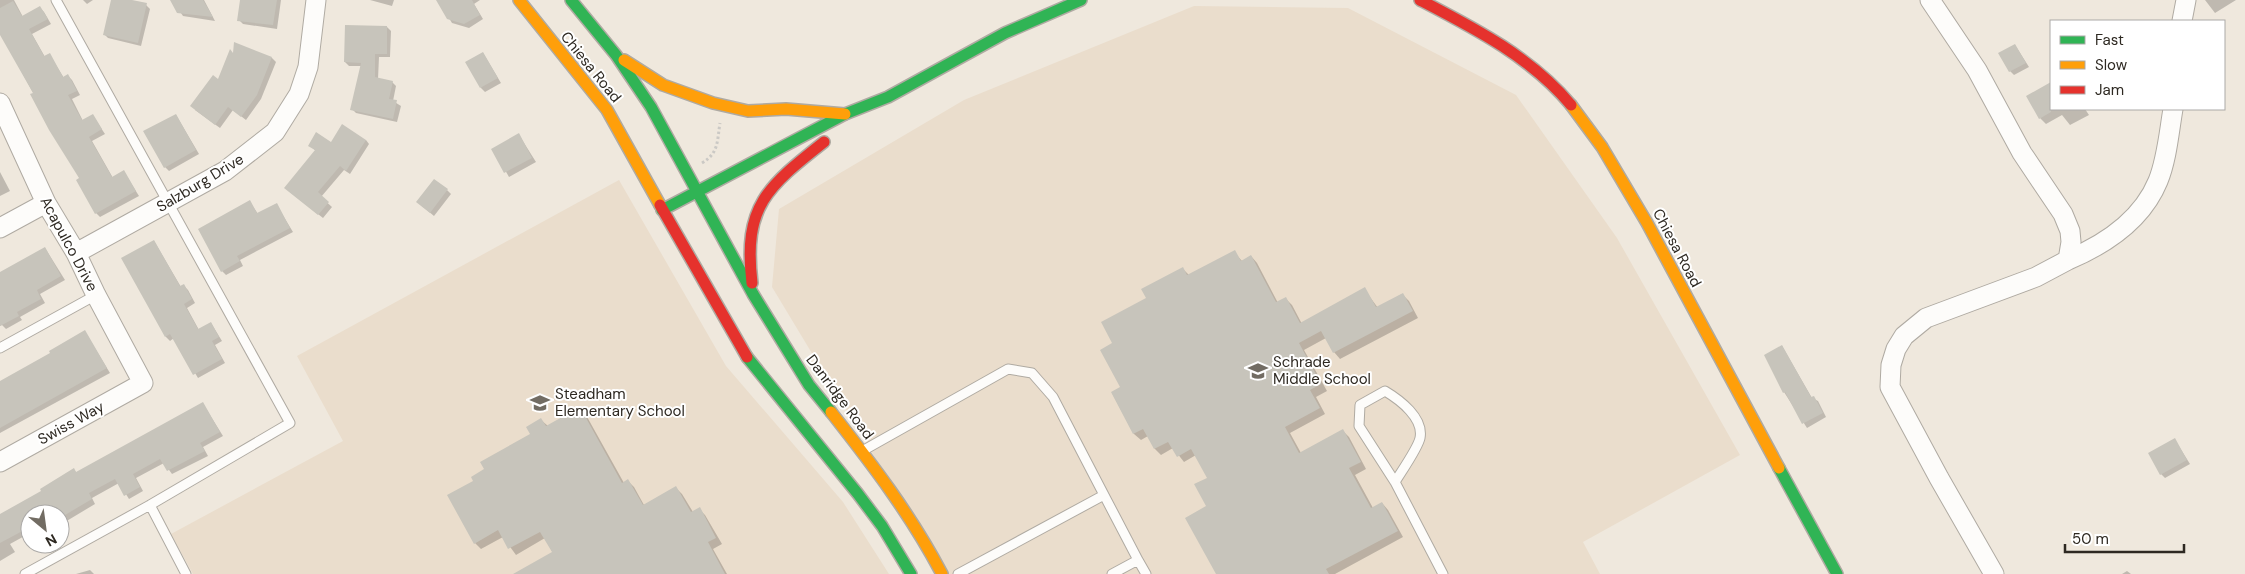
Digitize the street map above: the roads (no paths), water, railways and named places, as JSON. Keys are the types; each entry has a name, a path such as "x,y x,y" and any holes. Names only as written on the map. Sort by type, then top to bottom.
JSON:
{"main road":[{"name":"Chiesa Road","path":"519,0 607,110 670,219"},
{"name":"Chiesa Road","path":"571,0 616,55 651,107 706,208"},
{"path":"911,574 882,526 753,365 732,334 670,219 697,192 845,114 888,97 1005,33 1081,0"},
{"name":"Chiesa Road","path":"1420,0 1468,24 1540,74 1590,129 1610,157 1660,243 1670,266 1837,574"},
{"path":"616,55 663,85 713,103 748,111 803,110 845,114"},
{"path":"858,121 888,97"},
{"path":"773,170 837,134"},
{"path":"753,294 748,253 751,229 758,209 781,177 824,142"},
{"name":"Danridge Road","path":"706,208 753,294 808,385 862,451 923,538 942,574"},
{"path":"732,274 734,258"},
{"path":"715,304 725,290"},
{"path":"732,334 746,334"},
{"path":"767,340 808,385"}],"street":[{"name":"Salzburg Drive","path":"76,253 225,171 275,132 299,94 308,67 316,0"},
{"path":"1930,0 1977,70 2022,153 2063,214 2070,230 2071,242 2068,260"},
{"path":"2182,20 2186,0"},
{"name":"Acapulco Drive","path":"1,107 46,203 76,253 143,383"},
{"path":"1994,574 1890,387 1891,365 1896,349 1904,336 1926,318 2036,277 2109,239 2141,211 2158,180 2173,110"},
{"path":"0,228 46,203"},
{"name":"Swiss Way","path":"0,462 143,383"}],"lane":[{"path":"25,574 150,506 290,423 56,0"},
{"path":"0,348 96,295"},
{"path":"862,451 1008,369 1032,373 1053,397 1146,574"},
{"path":"1395,482 1420,438 1418,422 1398,399 1385,391 1360,405 1359,426 1395,482 1443,574"},
{"path":"958,574 1104,494"},
{"path":"150,506 186,574"},
{"path":"1112,574 1138,560"}],"place":[{"name":"Schrade Middle School","path":"1258,371"},
{"name":"Steadham Elementary School","path":"540,403"}]}
